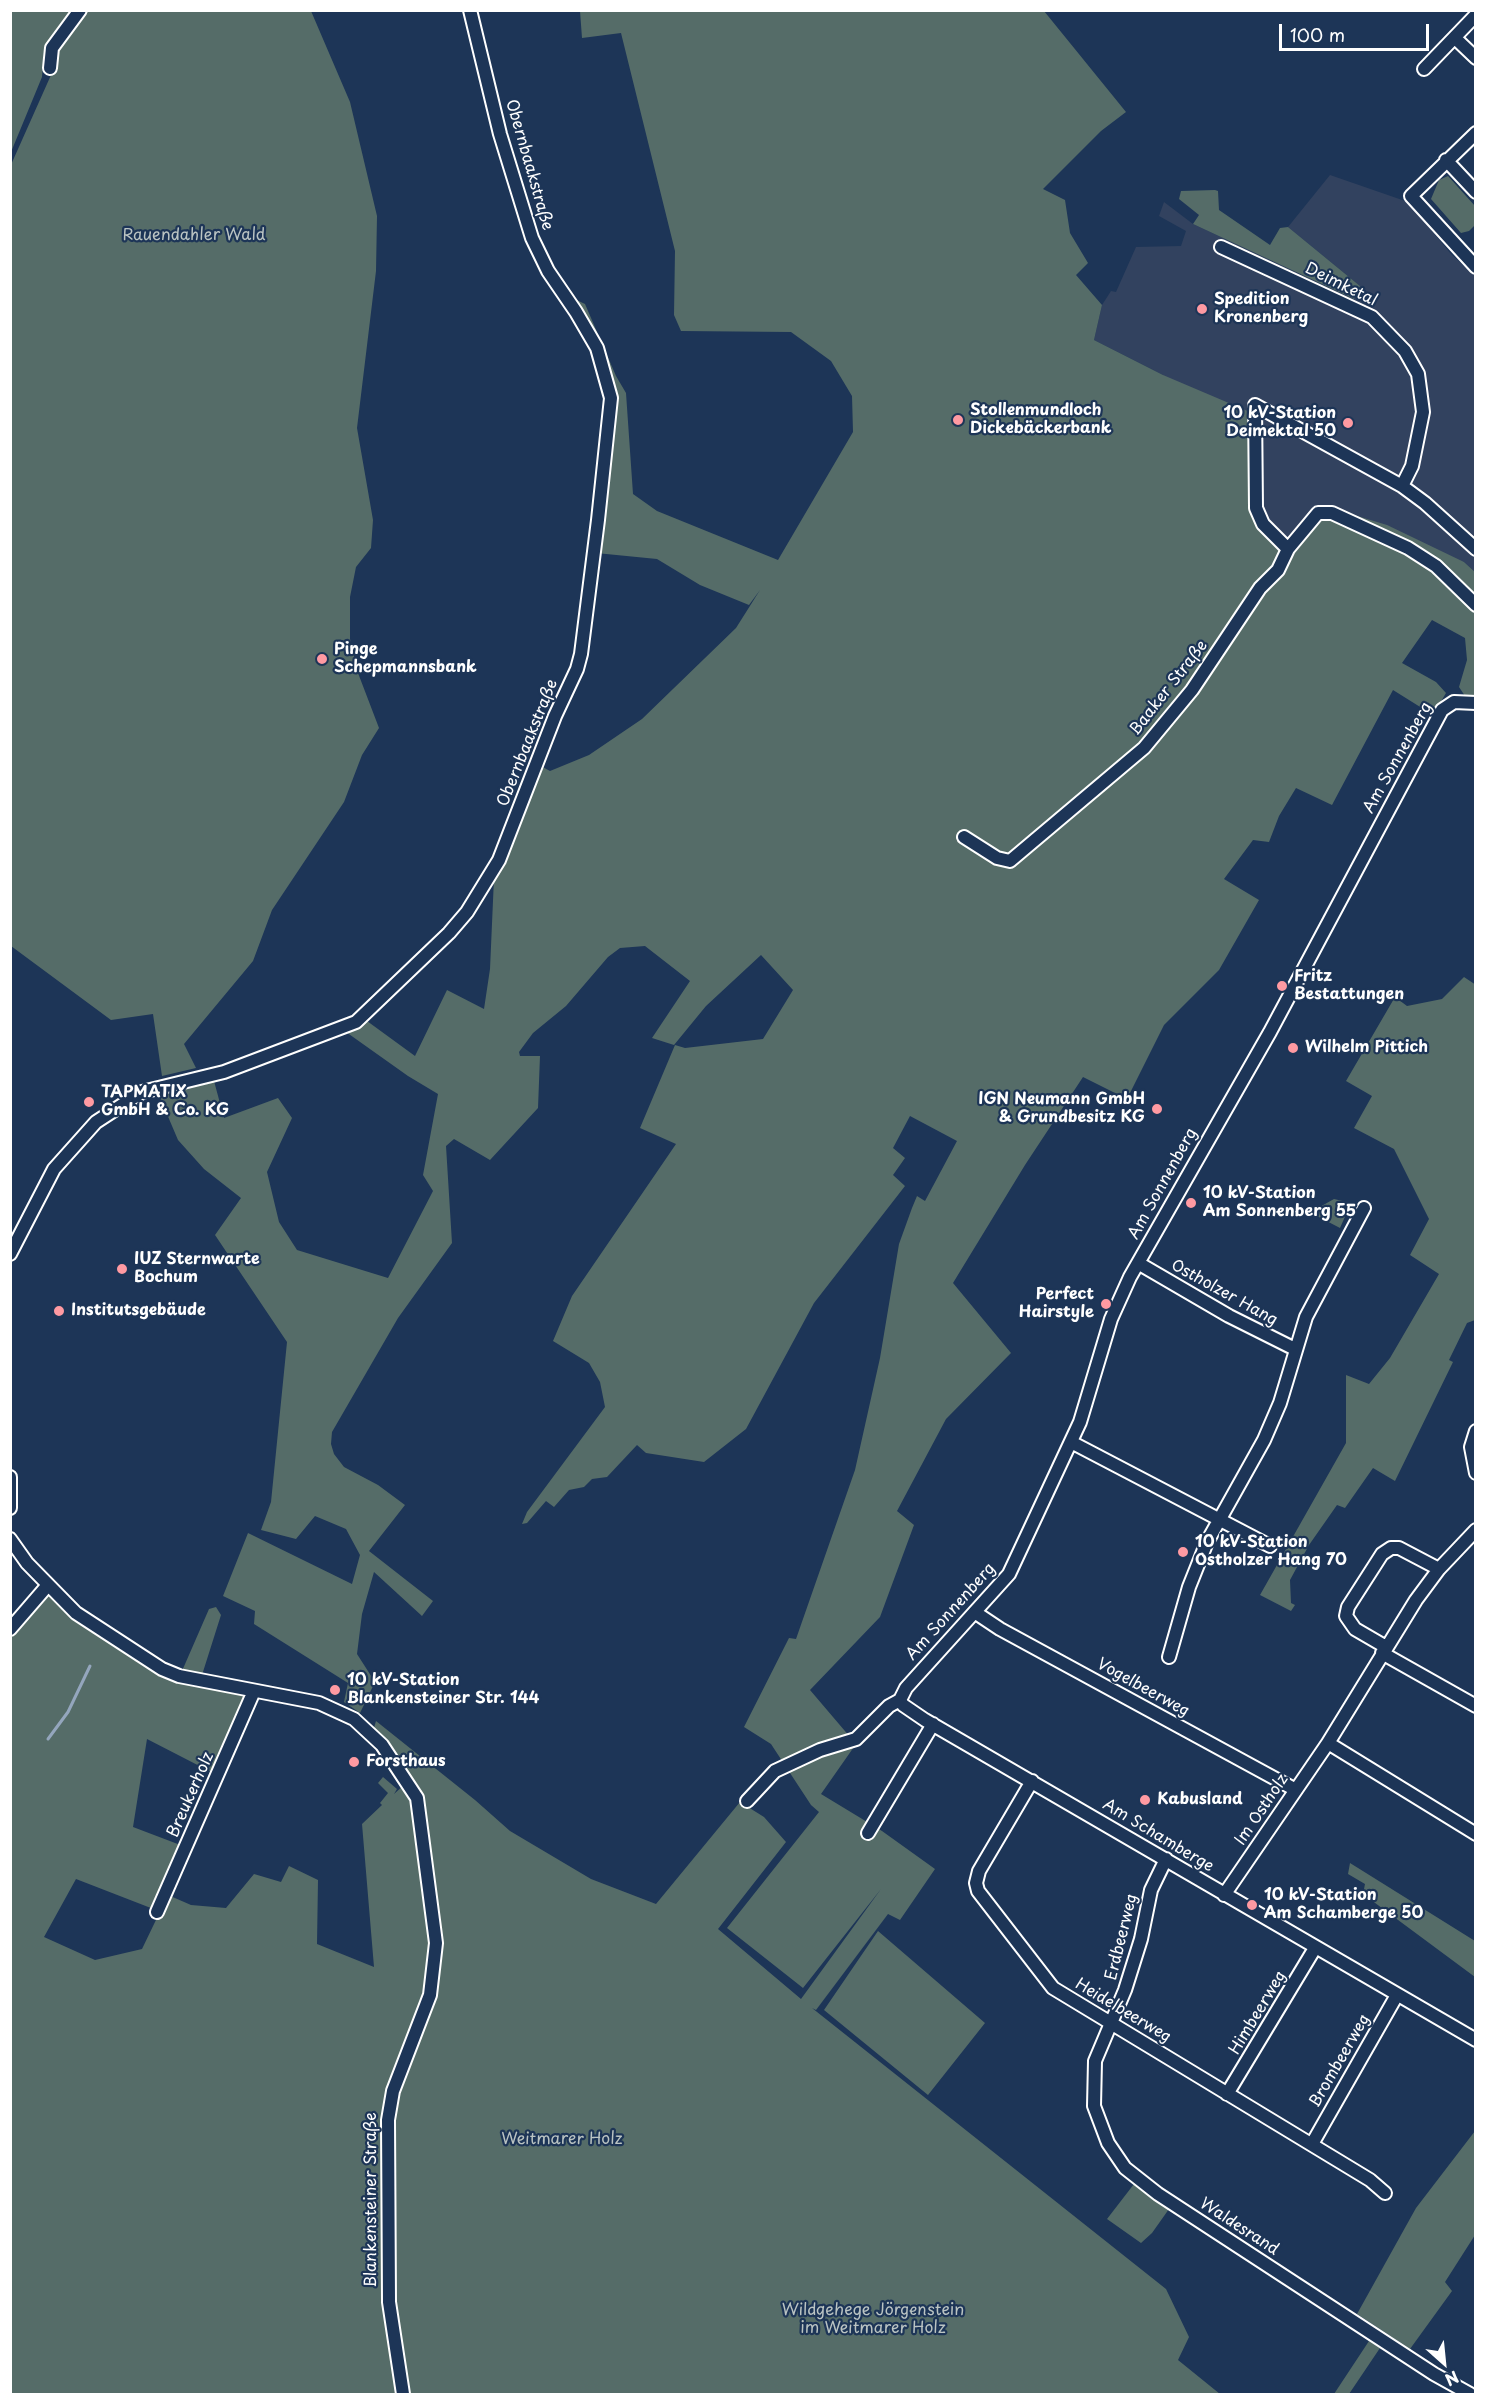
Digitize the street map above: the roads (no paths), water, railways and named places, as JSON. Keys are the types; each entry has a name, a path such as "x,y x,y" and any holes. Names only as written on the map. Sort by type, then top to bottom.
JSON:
{"street":[{"path":"50,68 52,48 80,10"},
{"name":"Obernbaakstraße","path":"10,1254 54,1169 96,1122 142,1092 224,1072 356,1022 449,933 477,897 500,860 555,716 577,669 598,520 611,398 597,348 548,271 532,238 508,166 470,10"},
{"path":"1424,69 1476,15"},
{"path":"1455,38 1476,58"},
{"path":"1476,133 1411,196 1476,267"},
{"path":"1446,160 1476,192"},
{"name":"Deimketal","path":"1221,247 1372,317 1405,351 1418,374 1423,412 1412,466 1402,486"},
{"path":"1288,549 1263,524 1256,508 1255,405 1402,486 1476,549"},
{"name":"Baaker Straße","path":"964,837 997,858 1010,861 1144,748 1192,690 1260,588 1278,570 1288,549 1318,513 1332,513 1408,548 1436,566 1476,604"},
{"name":"Am Sonnenberg","path":"747,1801 775,1771 820,1750 856,1739 889,1706 900,1700 906,1688 1009,1574 1071,1442 1111,1319 1138,1263 1270,1032 1442,710 1454,702 1476,703"},
{"path":"1169,1657 1189,1587 1217,1519 1272,1422 1306,1317 1364,1208"},
{"name":"Ostholzer Hang","path":"1138,1263 1229,1316 1295,1349"},
{"path":"1476,1431 1472,1451 1476,1473"},
{"path":"1071,1442 1270,1546"},
{"path":"10,1478 10,1508"},
{"name":"Im Ostholz","path":"1224,1895 1328,1743 1384,1650 1439,1569 1476,1530"},
{"name":"Blankensteiner Straße","path":"10,1539 17,1552 76,1614 162,1669 179,1676 331,1706 354,1719 373,1735 410,1783 421,1810 424,1862 436,1932 435,1964 430,1995 393,2091 388,2120 389,2302 403,2394"},
{"path":"1439,1569 1399,1548 1391,1548 1382,1554 1348,1607 1346,1616 1355,1629 1384,1650 1476,1706"},
{"path":"10,1629 48,1585"},
{"name":"Vogelbeerweg","path":"976,1613 1000,1629 1296,1790"},
{"name":"Breukerholz","path":"157,1912 254,1690"},
{"path":"868,1833 933,1724 909,1710 900,1700"},
{"name":"Am Schamberge","path":"933,1724 1476,2040"},
{"path":"1328,1743 1476,1834"},
{"name":"Heidelbeerweg","path":"1032,1781 976,1879 977,1888 1053,1988 1312,2144 1370,2180 1385,2193"},
{"name":"Erdbeerweg","path":"1110,2022 1130,1977 1141,1939 1150,1890 1166,1859"},
{"name":"Himbeerweg","path":"1227,2094 1315,1948"},
{"name":"Brombeerweg","path":"1312,2144 1397,1995"},
{"name":"Waldesrand","path":"1110,2022 1095,2061 1092,2084 1094,2106 1108,2143 1125,2168 1138,2180 1206,2226 1470,2394"}],"waterway":[{"path":"48,1739 68,1712 90,1666"}],"place":[{"name":"Spedition Kronenberg","path":"1202,309"},
{"name":"Stollenmundloch Dickebäckerbank","path":"958,420"},
{"name":"10 kV-Station Deimektal 50","path":"1348,423"},
{"name":"Pinge Schepmannsbank","path":"322,659"},
{"name":"Fritz Bestattungen","path":"1282,986"},
{"name":"Wilhelm Pittich","path":"1293,1048"},
{"name":"TAPMATIX GmbH & Co. KG","path":"89,1102"},
{"name":"IGN Neumann GmbH & Grundbesitz KG","path":"1157,1109"},
{"name":"10 kV-Station Am Sonnenberg 55","path":"1191,1203"},
{"name":"IUZ Sternwarte Bochum","path":"122,1269"},
{"name":"Perfect Hairstyle","path":"1106,1304"},
{"name":"Institutsgebäude","path":"59,1311"},
{"name":"10 kV-Station Ostholzer Hang 70","path":"1183,1552"},
{"name":"10 kV-Station Blankensteiner Str. 144","path":"335,1690"},
{"name":"Forsthaus","path":"354,1762"},
{"name":"Kabusland","path":"1145,1800"},
{"name":"10 kV-Station Am Schamberge 50","path":"1252,1905"}],"park label":[{"name":"Rauendahler Wald","path":"194,236"},
{"name":"Weitmarer Holz","path":"562,2140"},
{"name":"Wildgehege Jörgenstein im Weitmarer Holz","path":"873,2320"}]}
